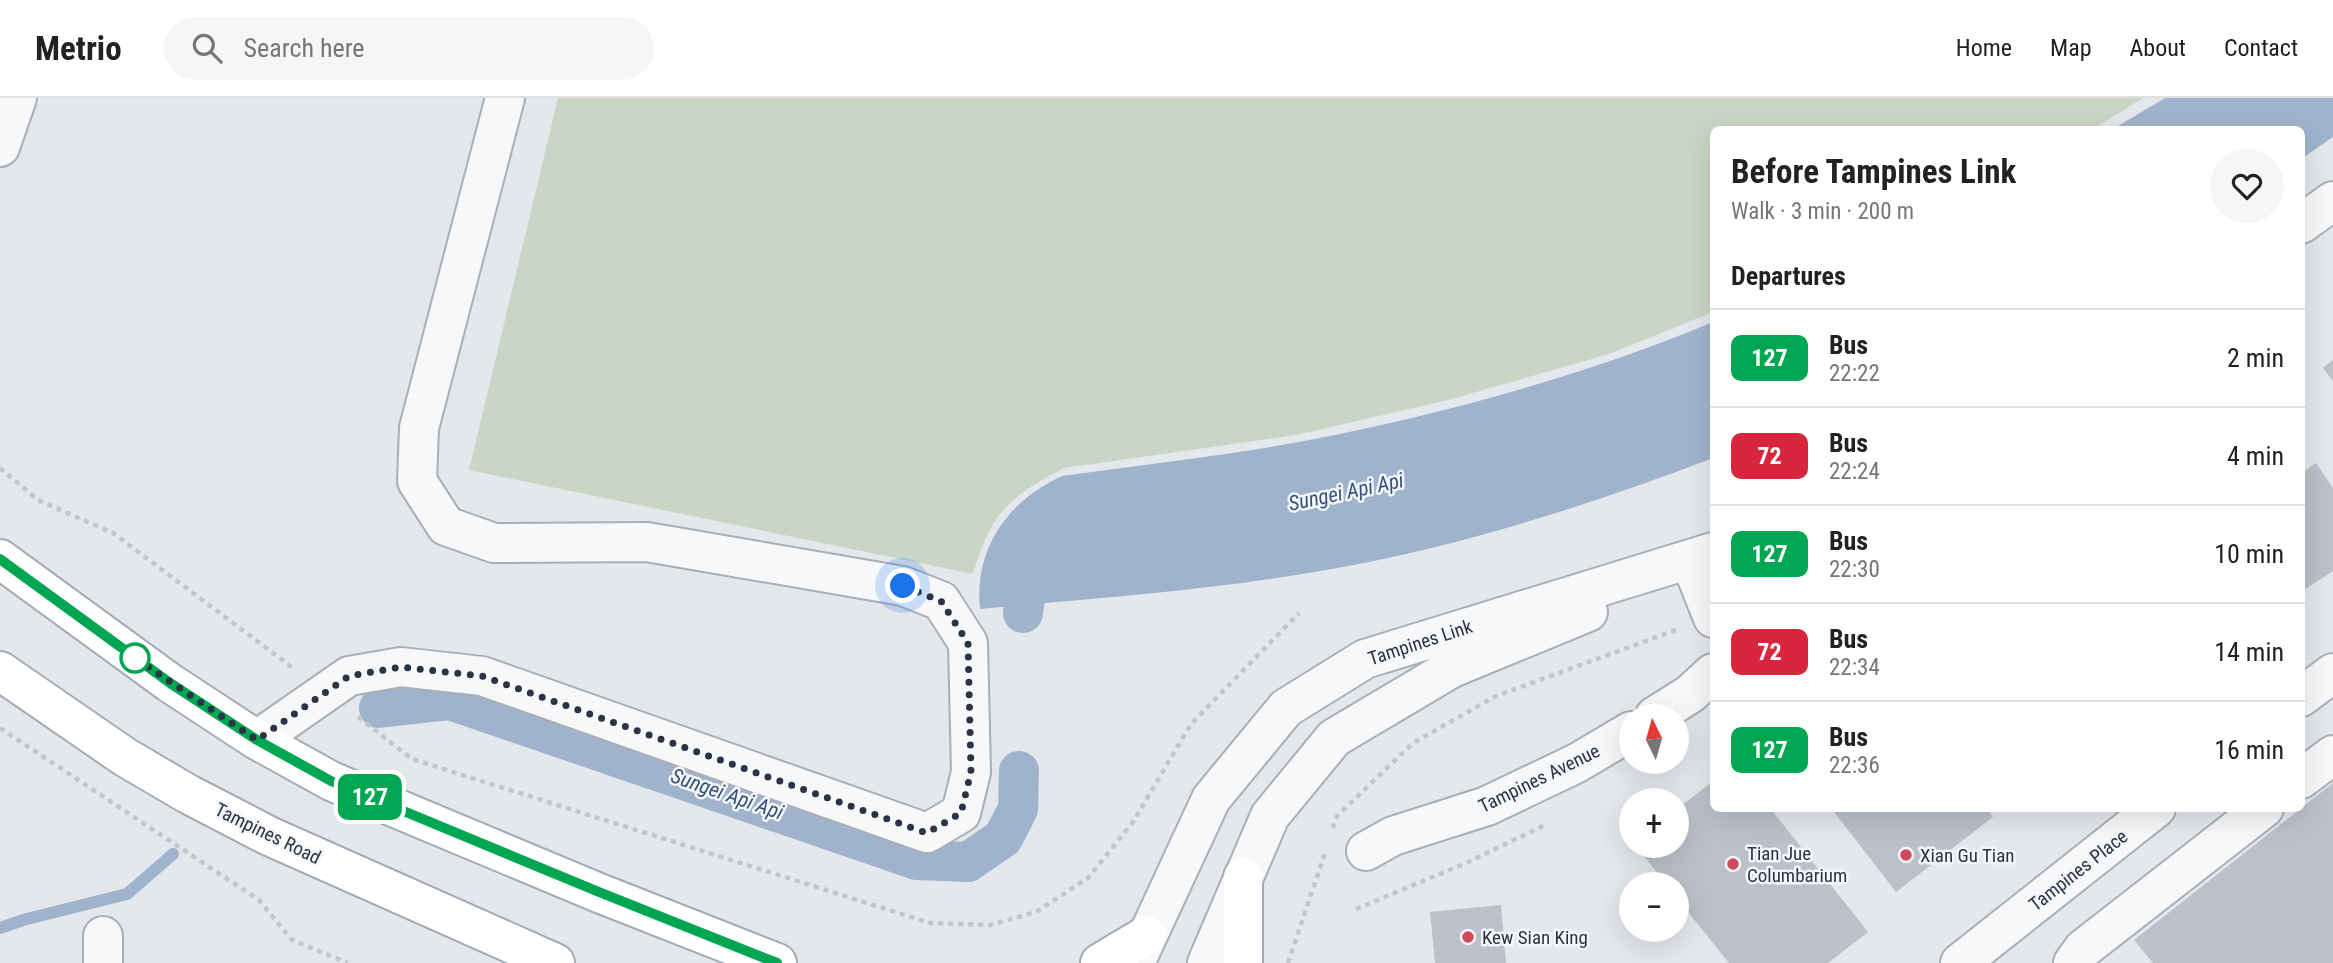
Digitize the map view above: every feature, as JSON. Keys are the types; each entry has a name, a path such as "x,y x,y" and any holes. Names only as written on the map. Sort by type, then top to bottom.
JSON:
{"main road":[{"path":"0,559 170,683 257,740 344,786 777,963"},
{"name":"Tampines Road","path":"0,671 125,757 188,794 269,836 555,963"},
{"path":"1243,963 1244,877"},
{"path":"1100,963 1141,949"}],"street":[{"path":"0,146 18,98"},
{"path":"257,740 349,676 401,667 482,676 927,833 961,813 971,772 968,643 941,601 903,586 647,542 494,543 446,526 417,481 419,428 505,98"},
{"path":"2305,221 2333,201"},
{"path":"1701,556 1710,602"},
{"name":"Tampines Link","path":"1207,963 1270,816 1334,738 1452,668 1575,619 1701,556"},
{"name":"Tampines Link","path":"1141,949 1211,799 1286,708 1365,659 1701,556"},
{"path":"2305,694 2333,673"},
{"path":"1674,704 1710,676"},
{"name":"Tampines Avenue","path":"1366,851 1393,836 1487,806 1577,763 1619,737"},
{"path":"2305,776 2333,755"},
{"name":"Tampines Place","path":"1960,963 1997,947 2151,812"},
{"path":"2073,963 2083,949 2259,812"}],"path":[{"path":"0,468 38,500 113,533 412,759 930,923 990,925 1037,912 1088,878 1133,822 1191,724 1299,614"},
{"path":"1289,963 1337,816 1413,743 1496,696 1710,618"},
{"path":"0,728 258,900 292,940 348,963"}],"green space":[{"path":"558,98 2143,98 2098,126 1710,126 1710,313 1609,354 1448,400 1296,435 1064,468 1029,488 1004,509 987,536 973,574 469,470"}],"water":[{"path":"2165,98 2333,98 2333,137 2305,156 2305,126 2118,126"},
{"path":"1710,323 1710,459 1620,492 1525,522 1381,560 1201,588 980,609 983,566 998,529 1026,499 1062,476 1270,447 1405,420 1561,377"}],"building":[{"path":"2333,360 2333,381 2323,368"},
{"path":"2316,463 2333,488 2333,571 2305,589 2305,470"},
{"name":"Tian Jue Columbarium","path":"1710,783 1710,812 1773,812 1868,932 1828,963 1729,963 1689,913 1689,872 1656,872 1645,858 1689,858 1689,800"},
{"path":"2333,783 2333,963 2153,963 2134,940 2296,812 2305,812 2305,805"},
{"name":"Xian Gu Tian","path":"1834,812 1989,812 1993,817 1896,892"},
{"name":"Kew Sian King","path":"1501,905 1506,963 1435,963 1430,912"}],"waterway":[{"name":"Sungei Api Api","path":"1023,613 1027,581 1040,553"},
{"name":"Sungei Api Api","path":"379,708 450,700 917,860 968,862 1003,838 1018,809 1019,771"},
{"name":"Sungei Api Api","path":"0,928 127,894 173,854"}],"bus line":[{"name":"127","path":"0,559 170,683 257,740 331,781 777,963"}],"place":[{"name":"Xian Gu Tian","path":"1906,855"},
{"name":"Tian Jue Columbarium","path":"1733,864"},
{"name":"Kew Sian King","path":"1468,937"}],"route":[{"path":"135,658 126,652 257,740 349,676 401,667 482,676 927,833 961,813 971,772 968,643 941,601 903,586"}]}
